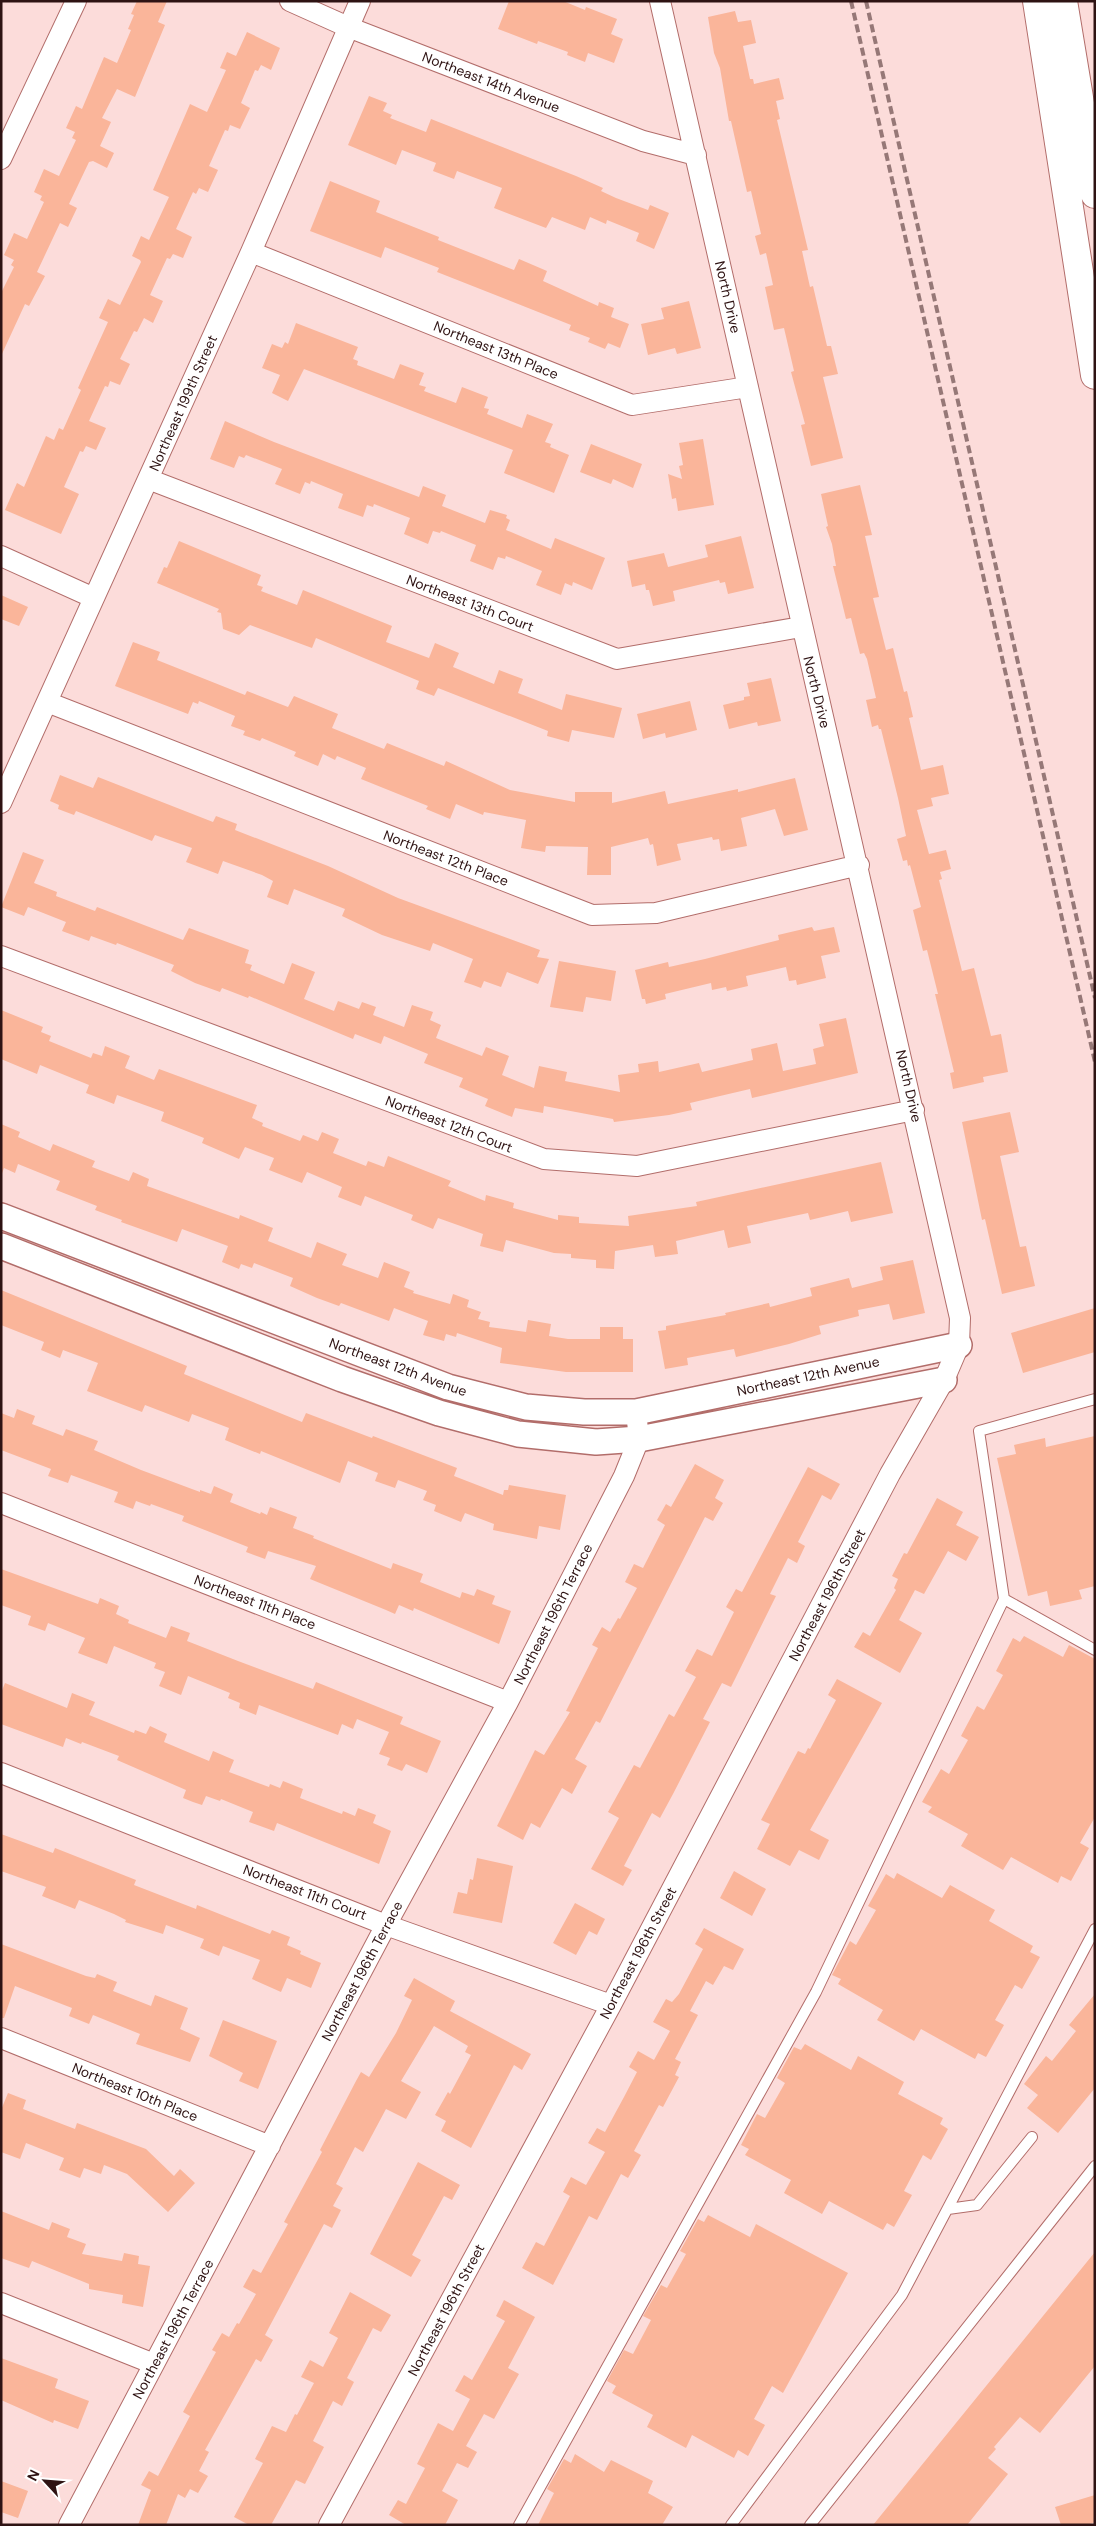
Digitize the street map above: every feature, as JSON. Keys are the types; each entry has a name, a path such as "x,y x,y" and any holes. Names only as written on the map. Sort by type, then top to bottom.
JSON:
{"highway":[{"path":"1037,1 1095,375"},
{"path":"1063,1 1095,194"}],"street":[{"path":"1,159 76,1"},
{"name":"Northeast 14th Avenue","path":"290,1 348,27 643,141 696,154"},
{"name":"Northeast 199th Street","path":"1,803 251,252 360,1"},
{"name":"North Drive","path":"660,1 696,154 801,627 859,865 960,1318 959,1345 944,1380"},
{"name":"Northeast 13th Place","path":"251,252 632,405 748,386"},
{"name":"Northeast 13th Court","path":"148,479 616,659 801,627"},
{"path":"1,556 94,598"},
{"name":"Northeast 12th Place","path":"47,702 592,915 656,913 859,865"},
{"name":"Northeast 12th Court","path":"1,956 544,1159 637,1166 914,1110"},
{"name":"Northeast 12th Avenue","path":"1,1216 448,1387 526,1407 584,1412 636,1412 959,1345"},
{"name":"Northeast 12th Avenue","path":"1,1246 342,1379 438,1413 518,1434 596,1442 639,1439 944,1380"},
{"name":"Northeast 196th Street","path":"329,2525 611,2005 890,1474 944,1380"},
{"name":"Northeast 196th Terrace","path":"69,2525 386,1924 508,1702 624,1476 639,1439 636,1412"},
{"name":"Northeast 11th Place","path":"1,1503 508,1702"},
{"name":"Northeast 11th Court","path":"1,1773 386,1924 611,2005"},
{"name":"Northeast 10th Place","path":"1,2038 270,2146"},
{"path":"1,2303 154,2364"}],"lane":[{"path":"519,2525 816,1992 1004,1599 979,1431 1095,1399"},
{"path":"1004,1599 1095,1650"},
{"path":"731,2525 902,2295 1095,1929"},
{"path":"948,2208 977,2206 1032,2137"},
{"path":"810,2525 1095,2166"}],"building":[{"path":"137,1 167,1 158,22 165,25 135,97 117,89 102,118 111,122 100,146 114,153 107,168 93,161 89,162 69,204 77,208 68,227 60,223 37,272 45,276 29,306 25,304 1,356 1,293 14,267 11,265 14,260 4,255 14,233 27,239 44,202 40,200 42,196 34,192 44,169 59,176 76,140 72,138 75,132 66,128 76,106 82,109 104,57 117,63 131,30 128,29 134,15 131,14"},
{"path":"509,1 563,1 585,10 586,7 617,19 611,34 623,39 614,63 588,53 585,62 567,55 568,52 538,41 537,44 498,29"},
{"path":"735,11 738,22 751,20 756,43 743,46 750,79 753,79 754,84 779,78 784,99 776,101 780,119 777,120 808,250 802,251 810,287 813,286 827,346 831,346 838,374 823,377 843,458 811,466 801,425 805,424 791,372 794,371 784,328 774,330 765,287 773,285 766,253 760,255 755,236 761,234 751,191 747,192 731,121 729,121 720,68 714,53 708,17"},
{"path":"247,32 280,48 271,70 261,65 258,71 255,70 241,103 250,108 240,129 230,125 228,131 225,130 209,166 218,170 208,192 199,188 196,194 193,192 176,229 192,237 183,258 173,254 170,259 167,258 150,295 163,301 153,323 144,318 137,332 134,331 120,359 130,364 120,385 110,381 108,387 105,386 89,421 106,428 96,450 86,446 83,452 80,451 64,487 79,494 61,534 5,510 17,483 24,487 46,436 54,440 59,428 63,430 81,390 78,388 108,322 99,318 108,299 120,305 141,262 132,256 141,236 149,240 169,197 153,190 190,104 207,112 226,70 220,68 227,52 236,56"},
{"path":"369,96 387,103 383,111 392,115 390,118 426,132 431,119 576,176 603,188 601,191 616,198 648,210 650,205 669,213 654,249 636,241 639,233 607,220 606,224 590,217 585,230 552,217 546,228 494,208 502,188 457,171 454,179 433,171 436,163 402,150 396,165 348,145"},
{"path":"330,181 380,201 376,212 439,237 438,240 514,270 519,259 547,271 543,281 598,306 599,302 614,308 611,317 629,324 620,348 608,343 605,349 588,342 590,338 569,330 571,325 437,272 439,268 385,247 381,258 310,231"},
{"path":"689,301 701,348 677,354 675,348 648,355 641,324 664,319 661,308"},
{"path":"296,323 358,347 353,359 358,361 357,365 394,379 400,364 424,373 419,385 426,387 424,391 456,403 462,387 488,397 484,408 489,409 487,414 522,428 527,414 553,424 545,442 551,444 550,447 569,455 554,493 504,473 513,450 304,369 288,401 272,393 280,375 262,368 272,344 282,348 285,342 288,344"},
{"path":"225,421 274,442 419,497 423,486 446,495 442,506 485,523 490,510 507,515 506,518 510,520 506,530 551,549 555,538 605,558 592,590 573,582 572,586 565,583 561,595 536,585 542,571 506,556 505,559 498,557 493,570 470,561 476,545 441,531 440,533 433,531 428,544 404,534 410,518 374,504 373,507 367,505 363,517 338,508 343,494 311,481 310,484 305,482 300,494 275,484 282,469 246,455 244,458 239,456 234,468 210,459"},
{"path":"703,439 714,505 678,511 676,498 672,499 668,474 682,479 679,466 683,465 679,443"},
{"path":"591,444 642,464 633,488 613,479 611,484 580,472"},
{"path":"860,485 872,535 865,536 879,597 873,598 886,650 893,648 904,692 907,691 913,717 909,718 921,770 943,765 949,794 931,798 933,806 917,810 929,854 946,850 951,869 940,872 942,879 939,880 962,971 974,968 991,1036 1001,1034 1008,1072 983,1077 984,1082 953,1089 950,1073 954,1072 935,994 938,994 927,950 923,951 913,910 921,907 910,865 908,866 907,860 903,861 897,839 906,836 898,798 881,729 879,729 878,725 872,727 866,700 876,698 867,659 864,653 860,654 851,618 846,619 833,566 836,566 832,544 826,527 828,526 821,494"},
{"path":"741,536 754,588 728,594 725,582 720,583 719,580 673,591 675,601 653,606 649,590 646,590 645,584 632,587 627,561 664,553 668,567 708,557 705,545"},
{"path":"179,541 261,575 257,585 263,587 261,591 297,605 303,590 392,626 386,642 429,658 435,643 459,653 453,667 494,684 499,670 523,679 518,693 562,710 566,694 622,708 614,738 572,730 569,742 547,736 548,731 438,688 434,696 416,689 419,681 316,638 312,648 250,625 239,635 223,629 221,613 217,612 219,609 157,583 164,567 167,568"},
{"path":"1,595 28,607 19,626 1,619"},
{"path":"133,642 160,652 157,660 245,695 247,691 288,707 294,696 338,714 332,728 384,749 387,743 444,766 446,761 510,790 575,802 575,792 612,792 612,803 665,791 668,804 738,789 738,792 795,778 808,830 784,836 775,809 741,818 747,846 721,851 719,839 713,840 712,837 677,844 681,860 657,866 653,844 650,845 648,838 611,847 611,875 587,875 588,847 546,846 545,852 521,848 526,820 484,812 483,815 456,804 450,819 426,809 428,806 361,779 366,768 337,756 335,760 323,754 318,766 294,756 296,752 262,738 260,741 243,735 245,731 231,726 235,716 199,701 198,704 193,702 188,714 115,686"},
{"path":"771,678 781,721 758,726 757,722 729,729 723,705 744,700 744,697 750,696 747,683"},
{"path":"690,701 697,730 666,738 665,733 643,739 637,714"},
{"path":"60,775 93,788 98,777 213,822 216,816 237,824 235,830 328,866 398,898 540,950 537,957 549,959 538,984 507,972 501,987 484,981 481,988 464,982 473,959 433,943 430,951 382,935 342,916 345,909 294,889 288,905 267,897 273,881 262,875 223,861 218,874 186,862 192,848 155,835 152,841 76,811 74,815 58,809 59,805 50,801"},
{"path":"23,852 44,860 34,883 57,892 56,896 95,911 97,907 183,940 189,928 249,950 245,963 252,965 250,970 284,984 292,963 315,972 304,999 334,1011 338,1001 359,1009 362,1002 376,1007 373,1015 404,1027 412,1005 433,1012 430,1020 441,1025 436,1038 482,1056 486,1047 509,1056 502,1075 534,1088 539,1066 567,1072 565,1081 620,1092 618,1075 639,1072 638,1064 658,1061 659,1072 699,1063 702,1072 753,1060 751,1049 777,1043 783,1071 816,1064 813,1049 824,1046 819,1024 846,1018 858,1073 752,1098 750,1089 690,1103 692,1110 614,1122 613,1119 544,1106 543,1113 515,1108 512,1117 485,1106 488,1099 459,1087 463,1078 424,1063 428,1054 384,1036 381,1044 355,1034 353,1039 249,996 248,998 222,988 220,992 195,983 171,971 174,965 117,943 116,945 91,936 89,941 62,931 66,922 28,907 24,916 1,907"},
{"path":"812,927 814,931 834,927 840,952 821,956 826,978 797,985 796,980 789,981 786,967 746,976 748,986 727,991 726,987 712,990 711,983 665,994 666,999 646,1004 645,999 642,999 635,970 668,962 669,967 705,959 779,940 778,935"},
{"path":"559,961 616,971 611,1001 586,997 583,1012 550,1007"},
{"path":"1,1010 43,1027 41,1032 51,1036 49,1041 91,1058 93,1053 102,1056 105,1046 130,1056 125,1068 154,1080 159,1069 257,1105 252,1118 263,1123 262,1126 300,1141 303,1135 318,1141 322,1132 339,1139 333,1153 366,1166 368,1161 384,1167 388,1156 451,1181 448,1186 485,1201 486,1195 514,1203 513,1208 558,1220 558,1215 579,1217 579,1223 629,1226 628,1216 697,1206 696,1202 881,1162 893,1213 851,1222 848,1211 810,1220 808,1213 747,1226 751,1243 728,1248 724,1230 676,1241 678,1254 655,1257 653,1245 615,1251 614,1269 596,1268 596,1260 571,1258 571,1254 554,1253 506,1240 503,1252 480,1246 483,1234 438,1218 433,1229 411,1220 413,1215 365,1196 361,1206 338,1197 342,1187 307,1172 302,1183 269,1170 274,1158 245,1147 239,1159 202,1143 204,1138 161,1121 164,1112 117,1095 114,1104 86,1093 89,1085 40,1065 37,1074 1,1059"},
{"path":"1010,1112 1019,1152 1000,1156 1020,1247 1026,1246 1035,1286 1002,1294 985,1219 982,1220 962,1122"},
{"path":"1,1124 20,1132 18,1137 50,1151 53,1144 95,1161 92,1167 129,1181 133,1172 149,1179 147,1186 239,1219 240,1215 273,1228 268,1241 311,1258 317,1242 347,1254 342,1265 378,1278 384,1262 410,1272 404,1287 414,1291 413,1293 450,1304 453,1294 469,1300 467,1307 481,1312 478,1319 490,1322 489,1327 526,1332 528,1320 551,1324 549,1336 568,1339 600,1339 600,1327 623,1327 623,1339 633,1339 633,1372 566,1372 500,1363 502,1348 457,1333 456,1337 446,1334 444,1341 423,1335 428,1321 394,1308 389,1321 341,1303 339,1306 317,1298 290,1286 293,1278 254,1263 252,1268 241,1264 239,1269 222,1262 228,1246 182,1229 177,1242 121,1222 122,1220 95,1210 97,1206 56,1190 60,1181 18,1164 15,1173 4,1168 1,1176"},
{"path":"913,1260 925,1313 893,1320 889,1304 858,1310 859,1316 819,1326 821,1334 789,1344 736,1357 734,1349 687,1358 688,1365 665,1369 658,1331 666,1330 666,1326 726,1315 725,1313 769,1303 770,1307 812,1296 810,1288 849,1278 852,1288 883,1280 880,1267"},
{"path":"1,1290 187,1366 184,1374 302,1422 306,1413 372,1438 373,1436 457,1468 454,1476 503,1495 504,1490 508,1490 509,1485 566,1495 560,1530 539,1526 537,1539 493,1530 494,1524 465,1513 461,1522 434,1511 436,1505 423,1500 427,1491 398,1480 395,1488 375,1481 378,1473 348,1461 340,1483 261,1451 260,1454 225,1440 229,1428 192,1414 189,1422 145,1405 142,1412 87,1391 98,1363 63,1350 60,1358 41,1350 44,1342 1,1325"},
{"path":"1095,1308 1095,1352 1023,1373 1011,1333"},
{"path":"17,1409 35,1416 32,1424 63,1436 66,1429 98,1441 94,1450 141,1470 200,1492 200,1490 211,1494 214,1486 233,1494 230,1502 260,1514 261,1512 267,1515 270,1507 297,1517 293,1528 314,1536 313,1538 391,1569 393,1563 423,1574 420,1582 460,1598 462,1592 474,1596 477,1589 495,1596 492,1604 511,1611 499,1644 414,1608 413,1611 399,1605 395,1614 310,1579 316,1566 268,1551 265,1559 246,1552 248,1547 182,1521 184,1516 151,1504 150,1506 136,1501 133,1509 114,1502 118,1492 71,1475 68,1483 48,1476 51,1469 1,1450 1,1413 14,1418"},
{"path":"1095,1436 1095,1586 1079,1590 1082,1599 1050,1606 1047,1591 1028,1596 997,1458 1016,1454 1014,1445 1045,1438 1046,1447"},
{"path":"695,1464 724,1480 715,1498 723,1503 713,1521 705,1517 600,1723 596,1721 575,1759 587,1766 572,1794 562,1788 540,1828 531,1823 523,1840 497,1826 535,1750 544,1755 570,1712 566,1711 598,1648 592,1645 602,1627 610,1632 618,1618 620,1619 637,1588 625,1582 634,1564 643,1568 665,1525 657,1520 666,1504 671,1507"},
{"path":"808,1467 840,1484 831,1500 822,1495 798,1542 805,1546 797,1563 788,1558 770,1594 776,1596 731,1687 722,1683 703,1719 710,1722 673,1794 660,1818 652,1813 624,1866 632,1870 623,1886 591,1869 619,1818 608,1812 634,1765 640,1768 669,1714 674,1717 696,1677 685,1671 697,1649 712,1656 734,1612 726,1607 736,1589 742,1592"},
{"path":"937,1498 963,1512 956,1525 979,1537 966,1561 948,1551 924,1594 915,1590 899,1620 922,1633 900,1673 854,1647 863,1632 870,1636 896,1590 894,1588 898,1579 892,1576 904,1553 907,1554"},
{"path":"1,1569 98,1604 100,1598 119,1606 116,1614 129,1620 128,1623 166,1638 171,1626 190,1633 187,1641 238,1661 313,1689 316,1682 403,1717 400,1724 441,1741 427,1773 406,1764 402,1771 387,1765 390,1758 379,1754 389,1732 357,1719 353,1729 342,1724 338,1735 259,1705 256,1715 239,1708 240,1703 228,1698 230,1693 188,1676 181,1695 159,1686 165,1672 154,1668 156,1663 114,1646 107,1664 78,1653 85,1638 48,1623 45,1631 28,1625 31,1616 1,1605"},
{"path":"1024,1636 1063,1657 1069,1645 1095,1659 1095,1817 1080,1843 1089,1848 1071,1881 1061,1876 1058,1883 1011,1857 1003,1870 961,1846 968,1834 928,1812 932,1807 922,1802 941,1769 949,1774 968,1740 961,1736 977,1706 984,1710 1003,1675 996,1671 1013,1638 1020,1642"},
{"path":"837,1679 882,1703 810,1830 829,1840 819,1860 799,1850 790,1866 757,1849 770,1824 761,1820 798,1751 805,1754 808,1748 810,1749 836,1700 828,1695"},
{"path":"5,1683 67,1708 72,1693 95,1702 89,1715 134,1733 135,1730 146,1734 150,1726 167,1734 164,1742 209,1761 213,1751 234,1760 229,1772 269,1787 270,1784 280,1788 283,1781 303,1789 300,1798 342,1814 343,1811 355,1816 358,1808 376,1815 373,1823 391,1831 379,1864 277,1823 274,1831 249,1822 253,1812 221,1799 220,1801 206,1796 202,1805 183,1798 186,1790 117,1760 119,1756 82,1742 81,1744 66,1738 63,1747 1,1724 1,1693"},
{"path":"1,1834 53,1853 55,1848 136,1880 134,1885 196,1909 197,1905 270,1934 272,1930 290,1937 287,1945 301,1951 300,1954 321,1963 311,1988 287,1978 281,1992 252,1979 260,1960 223,1946 219,1956 200,1948 204,1939 166,1925 163,1934 125,1922 126,1920 114,1914 79,1900 75,1909 42,1896 46,1887 1,1871"},
{"path":"477,1858 513,1866 502,1923 453,1913 458,1892 467,1894 470,1879 473,1880"},
{"path":"734,1871 766,1889 752,1916 720,1898"},
{"path":"897,1873 942,1898 950,1885 995,1910 989,1921 1033,1946 1030,1952 1040,1957 1022,1989 1015,1985 995,2020 1004,2025 986,2057 978,2053 975,2059 921,2029 914,2041 877,2020 883,2010 838,1984 841,1979 832,1975 850,1941 856,1945 876,1910 868,1906 886,1874 894,1879"},
{"path":"575,1903 605,1919 597,1935 589,1931 576,1955 553,1943"},
{"path":"704,1928 744,1949 733,1970 724,1966 713,1985 706,1981 690,2011 698,2015 675,2059 681,2062 675,2075 679,2077 663,2107 659,2105 634,2151 641,2155 628,2178 621,2174 597,2220 589,2216 553,2285 522,2268 536,2242 544,2246 570,2196 563,2192 571,2177 586,2185 605,2152 588,2143 597,2128 605,2132 637,2072 629,2067 638,2051 654,2060 670,2031 653,2022 666,1999 672,2002 679,1994 703,1949 695,1944"},
{"path":"1,1944 86,1976 95,1978 97,1974 117,1982 113,1991 151,2006 155,1995 188,2008 180,2029 200,2038 190,2062 136,2044 140,2034 93,2015 89,2024 69,2016 72,2008 15,1986 4,2018 1,2018"},
{"path":"414,1978 455,2001 450,2011 531,2054 522,2070 514,2065 471,2148 441,2131 446,2121 435,2115 448,2092 450,2094 471,2055 465,2052 468,2046 434,2026 401,2081 421,2092 406,2119 386,2109 363,2152 355,2147 336,2184 343,2188 333,2206 341,2210 332,2228 324,2224 265,2335 273,2340 261,2362 256,2359 205,2450 209,2452 199,2471 208,2476 198,2493 190,2489 185,2498 178,2494 166,2525 138,2525 151,2490 141,2485 149,2471 158,2476 190,2416 183,2412 216,2352 212,2350 222,2333 229,2337 237,2323 239,2324 256,2294 243,2287 253,2269 261,2273 288,2224 284,2222 322,2152 320,2150 361,2072 369,2077 396,2033 412,2000 404,1996"},
{"path":"1095,1994 1095,2088 1058,2133 1027,2108 1038,2095 1024,2084 1046,2056 1052,2061 1076,2031 1069,2025"},
{"path":"223,2020 277,2041 258,2089 239,2081 243,2073 209,2056"},
{"path":"805,2044 851,2070 858,2056 904,2082 898,2094 943,2118 940,2124 948,2129 931,2160 923,2155 904,2191 912,2195 894,2227 887,2223 883,2230 829,2201 822,2214 784,2193 791,2180 745,2155 749,2149 741,2145 757,2114 765,2118 785,2083 777,2078 794,2047 801,2050"},
{"path":"8,2093 26,2100 23,2109 75,2129 77,2123 146,2149 174,2176 180,2169 195,2183 168,2212 127,2174 104,2165 101,2174 84,2168 80,2178 59,2170 64,2158 26,2143 20,2159 1,2152 1,2110"},
{"path":"418,2162 460,2185 452,2200 444,2196 412,2255 421,2260 411,2277 370,2254"},
{"path":"1,2211 49,2230 52,2222 70,2229 67,2237 86,2244 82,2254 122,2261 124,2253 139,2256 138,2264 150,2266 143,2307 122,2303 123,2295 89,2289 89,2284 32,2261 29,2268 1,2258"},
{"path":"708,2215 750,2237 756,2224 848,2273 783,2393 772,2386 754,2419 765,2425 748,2456 738,2450 734,2458 692,2435 686,2448 647,2427 653,2415 612,2393 616,2386 607,2381 624,2350 633,2354 651,2320 643,2316 661,2285 667,2288 686,2254 680,2251 698,2219 704,2222"},
{"path":"1095,2252 1095,2366 1040,2433 1020,2417 994,2447 996,2449 988,2458 1008,2474 967,2525 873,2525"},
{"path":"350,2292 391,2315 381,2332 373,2328 347,2378 354,2382 342,2406 333,2401 313,2441 324,2447 305,2484 296,2480 271,2525 249,2525 234,2517 263,2463 255,2459 272,2426 286,2432 295,2414 297,2415 314,2383 301,2377 310,2360 323,2367 338,2338 329,2333"},
{"path":"504,2300 535,2317 508,2368 519,2374 494,2419 484,2414 466,2446 477,2452 468,2468 457,2463 442,2491 458,2500 445,2525 406,2525 389,2515 398,2500 406,2504 425,2468 417,2464 438,2423 453,2431 470,2399 455,2391 464,2375 472,2380 505,2321 496,2316"},
{"path":"1,2358 58,2379 55,2388 89,2401 78,2429 54,2420 53,2423 1,2400"},
{"path":"575,2454 604,2472 611,2460 653,2481 648,2493 673,2507 662,2525 538,2525 554,2493 547,2489 564,2459 571,2463"},
{"path":"1,2481 28,2491 18,2518 1,2512"},
{"path":"1095,2495 1095,2522 1087,2525 1061,2525 1055,2507"}],"railway":[{"path":"851,1 1095,1062"},
{"path":"866,1 1095,998"}]}
